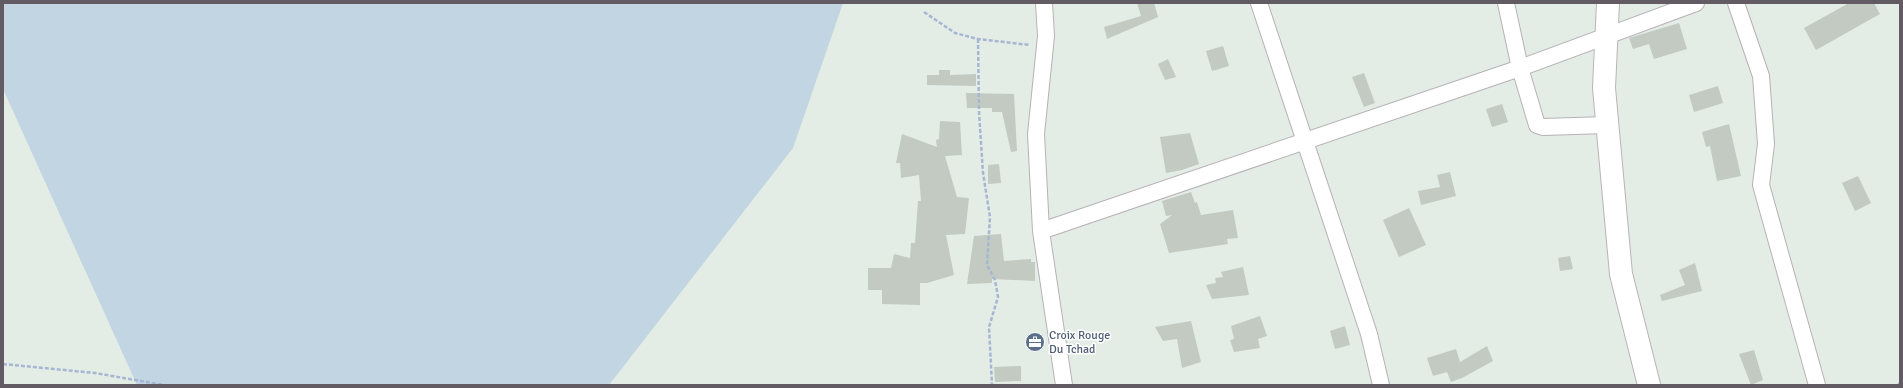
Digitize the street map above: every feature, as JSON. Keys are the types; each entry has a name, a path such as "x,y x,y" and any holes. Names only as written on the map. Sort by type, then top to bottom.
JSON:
{"main road":[{"path":"1608,3 1604,88 1621,274 1650,385"}],"street":[{"path":"1044,3 1045,47 1036,134 1041,232 1064,385"},
{"path":"1259,3 1369,334 1381,385"},
{"path":"1506,3 1520,68 1537,125 1543,127 1607,125"},
{"path":"1041,232 1305,140 1520,68 1696,3"},
{"path":"1736,3 1761,76 1766,144 1761,185 1817,385"}],"path":[{"path":"924,12 955,33 978,39 1045,47"},
{"path":"978,39 979,112 983,173 990,218 987,265 995,280 998,296 989,327 992,385"},
{"path":"3,364 95,373 164,385"}],"shaded area":[{"path":"3,3 843,3 793,148 609,385 137,385 3,89"}],"building":[{"path":"1137,3 1154,3 1158,17 1107,39 1104,27 1141,16"},
{"path":"1849,3 1874,3 1880,14 1816,50 1804,28"},
{"path":"1679,23 1687,49 1654,59 1649,44 1633,49 1629,38"},
{"path":"1223,46 1229,66 1212,71 1206,51"},
{"path":"1168,59 1176,77 1165,80 1158,64"},
{"path":"939,70 950,70 950,75 976,74 976,86 927,85 927,75 939,75"},
{"path":"1364,73 1375,103 1364,107 1352,77"},
{"path":"1718,86 1723,103 1694,112 1689,95"},
{"path":"966,93 1014,94 1017,151 1011,152 1002,112 992,112 992,108 967,108"},
{"path":"1502,104 1508,122 1492,127 1486,109"},
{"path":"940,121 960,122 962,155 945,156 957,197 969,198 965,234 946,235 954,275 927,283 920,283 920,305 882,304 882,290 868,290 868,268 891,268 894,254 910,258 911,243 915,243 918,201 921,201 919,175 901,178 900,163 896,163 902,134 937,147 936,140 939,139"},
{"path":"1729,124 1741,176 1717,181 1710,146 1706,147 1702,132"},
{"path":"1190,133 1199,164 1182,170 1166,173 1160,137"},
{"path":"999,164 1001,183 988,184 988,165"},
{"path":"1450,172 1456,196 1421,205 1418,191 1440,187 1437,175"},
{"path":"1858,176 1871,203 1855,211 1842,183"},
{"path":"1191,192 1195,203 1197,202 1201,215 1233,210 1238,238 1227,239 1228,244 1169,253 1160,224 1172,215 1166,216 1162,201"},
{"path":"1409,208 1426,245 1399,257 1383,220"},
{"path":"1001,234 1004,261 1031,259 1031,262 1035,262 1035,281 992,279 992,283 967,284 974,236"},
{"path":"1570,256 1573,269 1560,271 1558,258"},
{"path":"1695,263 1702,291 1662,301 1660,295 1685,285 1679,270"},
{"path":"1243,267 1249,295 1212,299 1206,285 1216,283 1215,278 1223,277 1221,272"},
{"path":"1260,316 1267,336 1258,339 1260,348 1234,352 1230,340 1234,339 1231,326"},
{"path":"1191,321 1201,362 1182,368 1177,339 1163,341 1155,327"},
{"path":"1345,326 1350,345 1335,349 1330,331"},
{"path":"1487,346 1493,361 1462,378 1451,382 1447,372 1433,376 1427,358 1456,349 1460,362"},
{"path":"1754,350 1763,380 1751,385 1739,354"},
{"path":"1021,366 1021,381 995,382 994,367"}],"place":[{"name":"Croix Rouge Du Tchad","path":"1035,342"}]}
